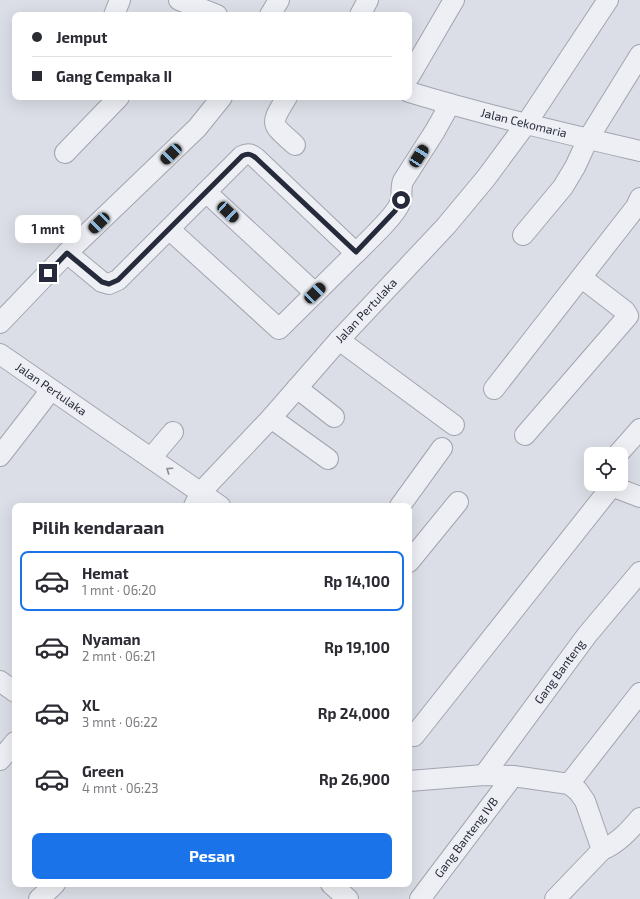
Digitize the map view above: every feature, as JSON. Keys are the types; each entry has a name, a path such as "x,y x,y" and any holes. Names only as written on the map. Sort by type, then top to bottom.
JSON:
{"street":[{"path":"115,12 120,0"},
{"path":"272,12 279,0"},
{"path":"362,12 368,0"},
{"path":"412,72 454,0"},
{"name":"Jalan Pertulaka","path":"0,354 151,458 197,499 271,418 339,340 446,226 486,178 526,124 608,0"},
{"path":"178,5 205,12"},
{"path":"523,235 563,187 575,167 588,139 640,55"},
{"name":"Jalan Cekomaria","path":"412,93 526,124 640,151"},
{"path":"65,154 115,100"},
{"path":"0,323 67,253 197,128 220,100"},
{"path":"284,100 276,114 274,122 276,127 295,145"},
{"path":"169,229 278,329 281,328 397,208 401,200 403,181 435,131 450,104"},
{"path":"67,253 102,282 109,284 118,280 242,156 247,154 252,154 356,252"},
{"path":"206,192 315,293"},
{"path":"494,389 582,278 636,207 640,198"},
{"path":"525,435 628,316 625,311 582,278"},
{"path":"339,340 454,425"},
{"path":"297,388 334,417"},
{"path":"0,456 51,390"},
{"path":"271,418 328,459"},
{"path":"624,447 640,429"},
{"path":"151,458 173,432"},
{"path":"402,503 442,448"},
{"path":"414,736 604,491"},
{"path":"623,491 640,498"},
{"path":"197,499 210,503"},
{"path":"412,558 458,502"},
{"name":"Gang Banteng","path":"484,775 587,635 640,572"},
{"path":"569,784 640,693"},
{"path":"0,760 12,746"},
{"path":"412,781 484,775 513,776 569,784 578,791 585,801 602,850"},
{"name":"Gang Banteng IVB","path":"420,899 513,776"},
{"path":"555,899 602,850 612,846 640,818"},
{"path":"39,899 52,887"},
{"path":"334,887 348,899"}],"route":[{"path":"48,273 67,253 102,282 109,284 118,280 242,156 247,154 252,154 356,252 395,211 401,200"}]}
